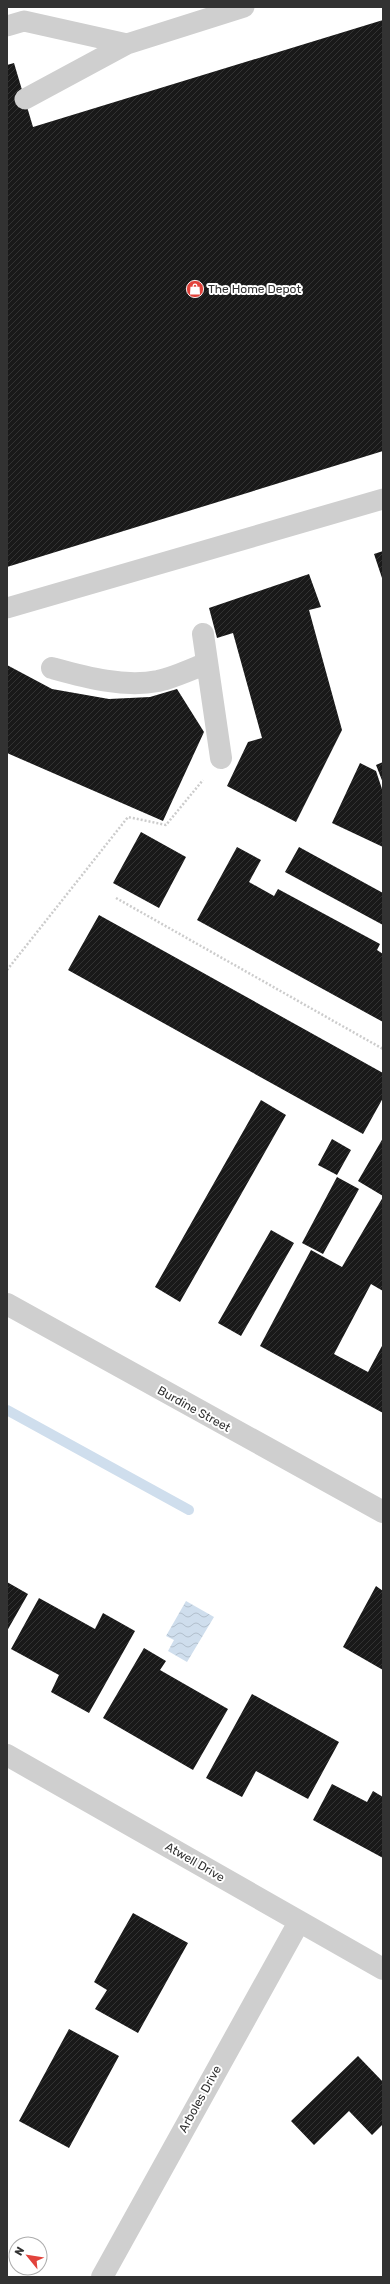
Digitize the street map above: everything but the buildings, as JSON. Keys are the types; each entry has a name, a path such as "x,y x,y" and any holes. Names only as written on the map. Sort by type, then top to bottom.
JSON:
{"street":[{"path":"203,634 221,758"},
{"path":"52,668 88,678 123,682 158,681 208,663"},
{"name":"Burdine Street","path":"7,1304 383,1512"},
{"name":"Atwell Drive","path":"7,1755 383,1969"},
{"name":"Arboles Drive","path":"102,2277 299,1922"}],"lane":[{"path":"25,99 127,44 244,7"},
{"path":"7,26 24,21 127,44"},
{"path":"7,608 383,499"}],"path":[{"path":"7,970 128,817 166,825 221,758"},
{"path":"116,898 383,1050"}],"water":[{"path":"186,1601 214,1617 187,1662 168,1651 174,1640 166,1636"}],"waterway":[{"path":"7,1410 189,1510"}],"place":[{"name":"The Home Depot","path":"195,289"}]}
